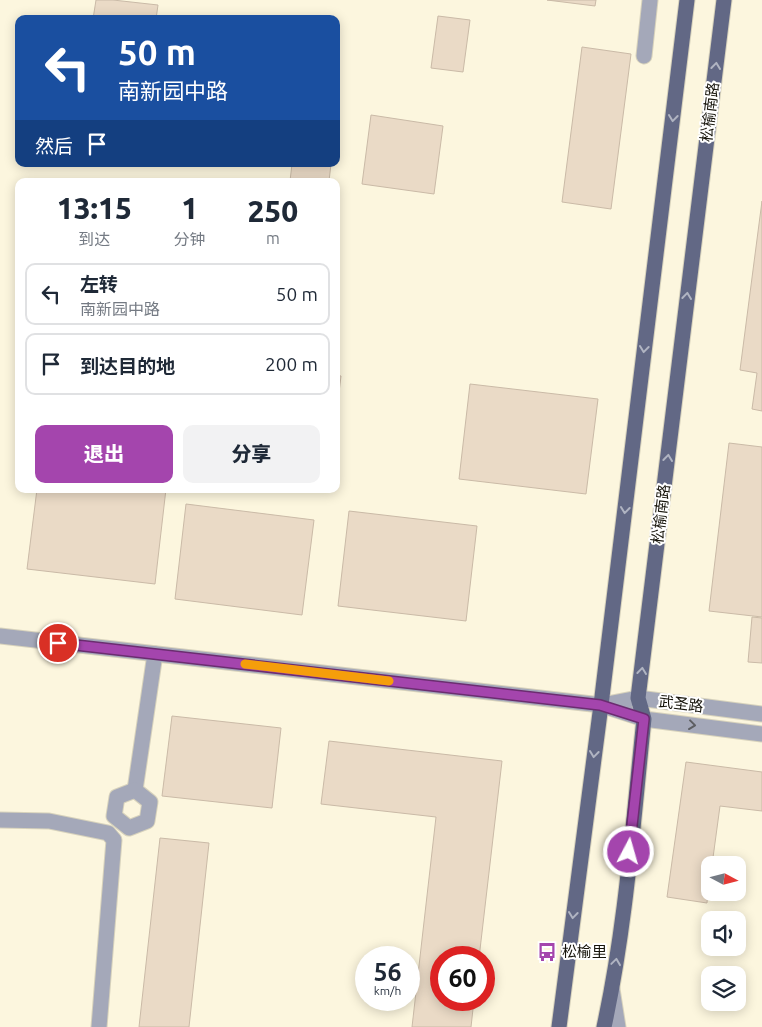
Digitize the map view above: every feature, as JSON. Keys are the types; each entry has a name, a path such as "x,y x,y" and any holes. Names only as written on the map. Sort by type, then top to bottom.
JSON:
{"main road":[{"path":"559,1027 687,0"},
{"name":"松榆南路","path":"604,1027 612,989 623,909 644,719 638,698 724,0"}],"street":[{"path":"644,56 650,0"},
{"path":"0,636 600,705"},
{"path":"135,790 155,654"},
{"name":"武圣路","path":"600,705 638,698 762,714"},
{"name":"武圣路","path":"600,705 644,719 762,734"},
{"path":"135,790 150,802 148,821 129,828 114,816 117,797 135,790"},
{"path":"0,820 49,821 108,833 114,840"},
{"path":"99,1027 114,840 124,824"},
{"path":"612,989 618,1027"}],"building":[{"path":"96,0 158,5 157,15 94,15"},
{"path":"547,0 596,0 595,6"},
{"path":"438,16 470,20 463,72 431,68"},
{"path":"582,47 631,54 611,209 562,202"},
{"path":"371,115 443,126 434,194 362,184"},
{"path":"292,167 331,167 329,178 290,178"},
{"path":"762,201 762,411 752,409 757,373 740,370"},
{"path":"470,384 598,399 586,494 459,479"},
{"path":"729,443 762,447 762,617 709,611"},
{"path":"36,493 166,493 155,584 27,569"},
{"path":"186,504 314,520 302,615 175,599"},
{"path":"349,511 477,526 466,621 338,606"},
{"path":"752,617 762,618 762,663 748,662"},
{"path":"172,716 281,728 272,808 162,796"},
{"path":"329,741 502,761 480,946 430,946 430,1011 473,1011 471,1027 412,1027 414,1011 420,1011 420,957 436,817 321,804"},
{"path":"686,762 762,772 762,811 720,806 713,856 701,856 701,901 707,901 707,903 667,897"},
{"path":"160,838 209,843 189,1027 139,1027"}],"slow traffic":[{"path":"245,664 389,681"}],"place":[{"name":"松榆里","path":"547,952"}],"route":[{"path":"58,643 600,705 644,719 629,852"}]}
